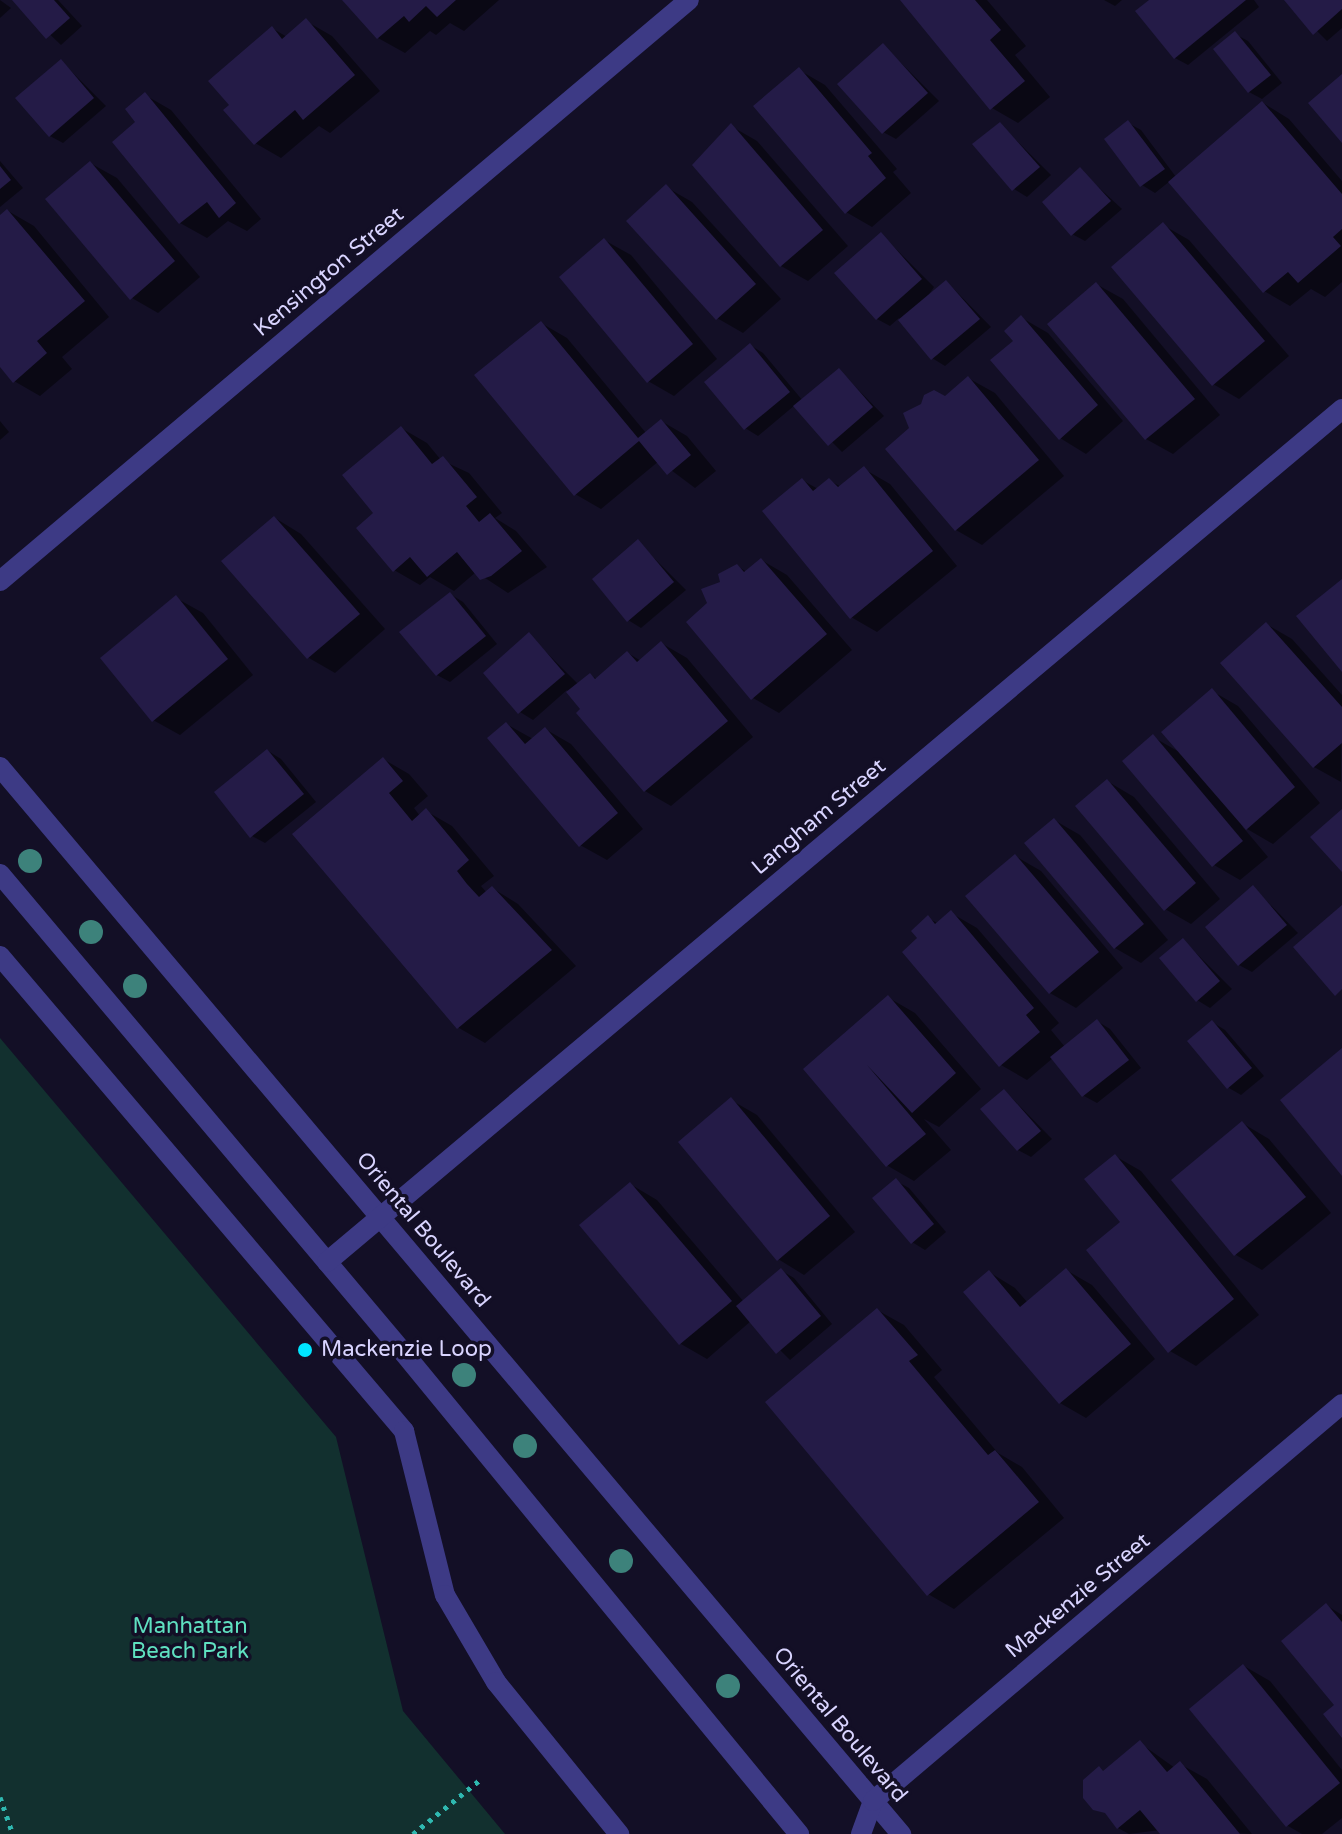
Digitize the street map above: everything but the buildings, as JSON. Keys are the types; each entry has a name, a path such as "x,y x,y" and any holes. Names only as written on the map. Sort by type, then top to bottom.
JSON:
{"street":[{"name":"Kensington Street","path":"0,581 689,0"},
{"name":"Langham Street","path":"327,1262 1342,409"},
{"name":"Oriental Boulevard","path":"0,767 901,1834"},
{"path":"0,874 327,1262 799,1834"},
{"path":"0,956 404,1431 445,1595 496,1682 619,1834"},
{"name":"Mackenzie Street","path":"861,1834 873,1801 1342,1404"}],"path":[{"path":"413,1834 481,1779"},
{"path":"0,1797 13,1834"}],"green space":[{"name":"Manhattan Beach Park","path":"0,1038 336,1437 403,1711 505,1834 0,1834"}],"place":[{"name":"Mackenzie Loop","path":"305,1350"}]}
